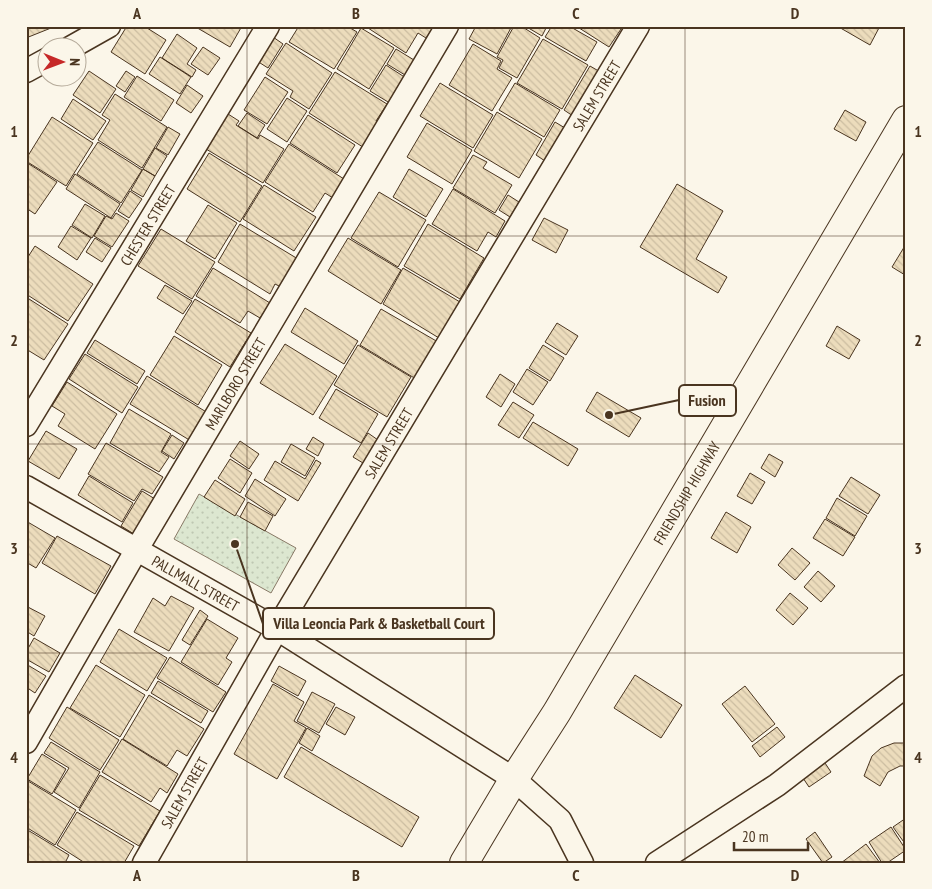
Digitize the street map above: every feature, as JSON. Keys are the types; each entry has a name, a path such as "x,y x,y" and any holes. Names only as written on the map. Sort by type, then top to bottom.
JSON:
{"main road":[{"name":"FRIENDSHIP HIGHWAY","path":"464,863 557,712 906,120"}],"street":[{"path":"88,38 109,26"},
{"name":"CHESTER STREET","path":"26,425 268,26"},
{"name":"MARLBORO STREET","path":"26,742 137,549 447,26"},
{"name":"SALEM STREET","path":"144,863 277,630 638,26"},
{"path":"26,71 38,64"},
{"name":"PALLMALL STREET","path":"26,487 277,630 514,779 560,820 582,863"},
{"path":"657,863 777,785 904,685"}],"green space":[{"path":"199,494 296,548 271,593 174,539"}],"building":[{"path":"26,26 56,26 26,38"},
{"path":"127,26 144,26 166,40 145,74 111,52"},
{"path":"194,26 242,26 230,47"},
{"path":"299,26 347,26 357,32 334,69 289,42"},
{"path":"365,26 434,26 426,38 418,33 406,53"},
{"path":"476,26 512,26 497,54 469,39"},
{"path":"514,26 521,26 540,38 517,78 499,68 503,60 497,57"},
{"path":"525,26 547,26 542,36"},
{"path":"552,26 569,26 597,42 586,61 545,37"},
{"path":"576,26 623,26 609,47"},
{"path":"837,26 880,26 870,45"},
{"path":"361,28 394,48 369,89 337,69"},
{"path":"177,34 197,48 187,64 196,70 192,77 162,58"},
{"path":"273,37 283,44 268,68 257,61"},
{"path":"543,39 588,65 562,109 517,83"},
{"path":"286,43 332,73 309,109 290,97 293,91 266,74"},
{"path":"473,44 501,61 497,69 512,78 492,111 449,85"},
{"path":"203,47 220,58 208,75 191,64"},
{"path":"396,49 414,60 405,75 387,64"},
{"path":"160,57 191,77 180,94 149,74"},
{"path":"386,65 409,80 393,105 370,91"},
{"path":"590,66 602,73 576,118 564,110"},
{"path":"89,71 116,89 100,113 73,95 78,88 88,88"},
{"path":"126,71 135,77 125,92 116,86"},
{"path":"335,72 387,104 376,121 382,125 366,149 309,113"},
{"path":"137,76 174,100 161,121 124,97"},
{"path":"265,77 288,92 267,124 244,110"},
{"path":"440,83 493,115 473,148 420,116"},
{"path":"515,83 560,110 544,137 499,110"},
{"path":"187,85 203,96 191,113 176,103"},
{"path":"115,94 167,127 142,168 98,140 110,120 102,115"},
{"path":"287,98 307,111 287,142 267,129"},
{"path":"73,99 106,121 93,140 61,119"},
{"path":"845,110 866,122 856,141 834,129"},
{"path":"497,112 542,139 519,178 474,151"},
{"path":"247,113 265,125 257,138 238,126"},
{"path":"228,114 239,121 236,125 258,139 260,135 284,149 263,183 206,149"},
{"path":"308,115 355,145 337,173 290,143"},
{"path":"52,117 93,143 66,186 26,161"},
{"path":"555,122 565,128 545,161 536,155"},
{"path":"427,123 472,150 452,184 407,157"},
{"path":"168,127 180,134 168,155 156,148"},
{"path":"98,142 142,170 121,203 77,174"},
{"path":"289,144 344,179 333,198 325,193 313,212 265,182"},
{"path":"155,148 167,156 155,176 143,169"},
{"path":"209,153 262,186 240,222 187,189"},
{"path":"473,155 487,162 483,168 512,185 495,213 453,188"},
{"path":"26,162 57,182 35,214 26,208"},
{"path":"143,169 155,176 143,197 131,190"},
{"path":"409,169 443,189 426,217 393,197"},
{"path":"75,174 120,204 111,218 66,189"},
{"path":"677,184 723,211 696,259 727,277 718,293 640,247"},
{"path":"264,185 316,217 294,251 243,219"},
{"path":"453,189 505,221 496,237 488,232 477,251 432,224"},
{"path":"130,191 142,199 129,218 118,211"},
{"path":"379,192 426,220 398,267 351,238"},
{"path":"508,195 519,202 510,217 499,210"},
{"path":"85,204 105,216 92,238 72,225"},
{"path":"208,205 237,223 215,259 186,241"},
{"path":"116,213 129,221 112,247 94,236 106,216 112,219"},
{"path":"544,218 568,230 556,253 532,240"},
{"path":"240,224 298,259 281,287 275,284 270,294 218,262"},
{"path":"428,224 484,258 460,299 404,266"},
{"path":"71,226 91,238 77,260 58,247"},
{"path":"161,229 215,262 192,299 138,266"},
{"path":"95,238 111,248 102,262 86,252"},
{"path":"348,238 401,270 381,304 328,271"},
{"path":"906,244 906,275 905,275 892,267"},
{"path":"35,246 93,284 68,321 26,294 26,260"},
{"path":"213,268 270,303 260,318 248,311 240,323 196,296"},
{"path":"403,268 460,302 439,338 383,304"},
{"path":"165,285 192,301 183,314 157,298"},
{"path":"26,297 68,324 44,360 26,349"},
{"path":"195,299 251,333 230,367 175,332"},
{"path":"305,308 358,341 344,364 291,332"},
{"path":"381,309 438,342 416,379 360,345"},
{"path":"557,323 578,336 566,355 545,342"},
{"path":"837,326 860,340 849,359 826,346"},
{"path":"174,336 222,365 198,405 150,375"},
{"path":"95,340 145,371 137,384 87,353"},
{"path":"285,344 337,376 313,415 260,383"},
{"path":"358,345 411,377 387,417 334,385"},
{"path":"543,345 564,358 550,381 529,368"},
{"path":"85,354 138,387 122,413 69,379"},
{"path":"527,369 548,382 533,405 513,392"},
{"path":"500,374 515,384 501,407 486,397"},
{"path":"147,376 208,413 191,441 130,404"},
{"path":"67,382 117,414 95,449 58,426 65,414 52,406"},
{"path":"336,389 378,414 361,443 319,418"},
{"path":"597,392 641,418 629,437 586,411"},
{"path":"513,402 534,415 519,438 498,425"},
{"path":"129,409 171,434 161,452 169,457 159,472 110,443"},
{"path":"533,422 578,449 568,466 523,438"},
{"path":"46,431 77,449 59,479 28,461"},
{"path":"368,433 378,440 363,463 353,457"},
{"path":"172,435 184,443 174,459 162,451"},
{"path":"313,437 324,444 318,456 306,449"},
{"path":"240,441 259,454 249,469 230,456"},
{"path":"106,443 163,477 152,494 142,489 134,501 88,474"},
{"path":"291,444 315,458 305,476 281,462"},
{"path":"769,454 783,462 775,477 761,468"},
{"path":"230,459 252,473 240,493 218,478"},
{"path":"316,460 321,463 298,501 264,480 275,461 305,479"},
{"path":"750,473 765,482 752,504 737,496"},
{"path":"89,476 133,503 122,522 78,495"},
{"path":"851,477 880,495 868,514 839,496"},
{"path":"255,479 286,499 275,516 245,496"},
{"path":"215,480 245,499 235,516 204,497"},
{"path":"142,491 155,499 134,534 121,526"},
{"path":"837,498 867,516 855,536 826,518"},
{"path":"248,502 273,516 265,531 240,517"},
{"path":"726,512 751,527 737,553 711,538"},
{"path":"825,519 855,537 843,556 813,538"},
{"path":"26,521 55,538 36,568 26,562"},
{"path":"57,536 111,566 95,594 42,563"},
{"path":"792,548 810,563 795,580 778,565"},
{"path":"818,571 835,586 821,602 804,587"},
{"path":"790,593 808,608 793,625 776,610"},
{"path":"171,596 194,608 169,651 134,632 153,598 165,606"},
{"path":"26,606 45,616 34,636 26,631"},
{"path":"200,610 208,616 190,645 182,640"},
{"path":"207,619 238,638 226,658 232,662 218,685 181,662"},
{"path":"119,629 167,658 147,691 100,662"},
{"path":"34,638 60,653 49,672 26,659 26,652"},
{"path":"170,657 226,692 213,712 157,678"},
{"path":"26,664 46,676 35,693 26,687"},
{"path":"96,665 145,695 120,737 70,708"},
{"path":"279,666 306,681 298,696 271,681"},
{"path":"635,675 682,705 661,738 614,708"},
{"path":"158,681 208,711 201,723 151,693"},
{"path":"273,684 304,702 294,721 306,728 277,779 234,754"},
{"path":"745,686 775,724 752,742 722,704"},
{"path":"312,692 335,704 319,733 297,721"},
{"path":"149,695 204,729 187,756 177,750 167,766 123,739"},
{"path":"67,707 119,740 100,770 49,738"},
{"path":"336,707 355,717 345,735 326,724"},
{"path":"777,727 785,737 760,757 752,746"},
{"path":"307,728 320,736 312,751 299,743"},
{"path":"122,739 178,774 167,793 160,788 151,802 102,772"},
{"path":"51,742 100,772 79,808 54,792 69,768 44,753"},
{"path":"894,743 906,743 906,766 900,766 888,772 880,786 864,776 872,756 881,748"},
{"path":"301,747 419,817 402,847 284,777"},
{"path":"42,754 66,769 52,794 27,779"},
{"path":"825,763 831,772 809,787 803,778"},
{"path":"100,775 160,811 139,846 79,810"},
{"path":"28,781 76,810 55,845 26,827 26,784"},
{"path":"77,812 134,846 124,863 85,863 57,845"},
{"path":"906,818 906,845 893,827"},
{"path":"891,827 906,850 887,863 882,863 869,842"},
{"path":"26,829 69,855 65,863 26,863"},
{"path":"815,832 832,857 823,863 806,839"},
{"path":"866,844 880,863 841,863"}],"place":[{"name":"Fusion","path":"609,415"},
{"name":"Villa Leoncia Park & Basketball Court","path":"235,544"}]}
